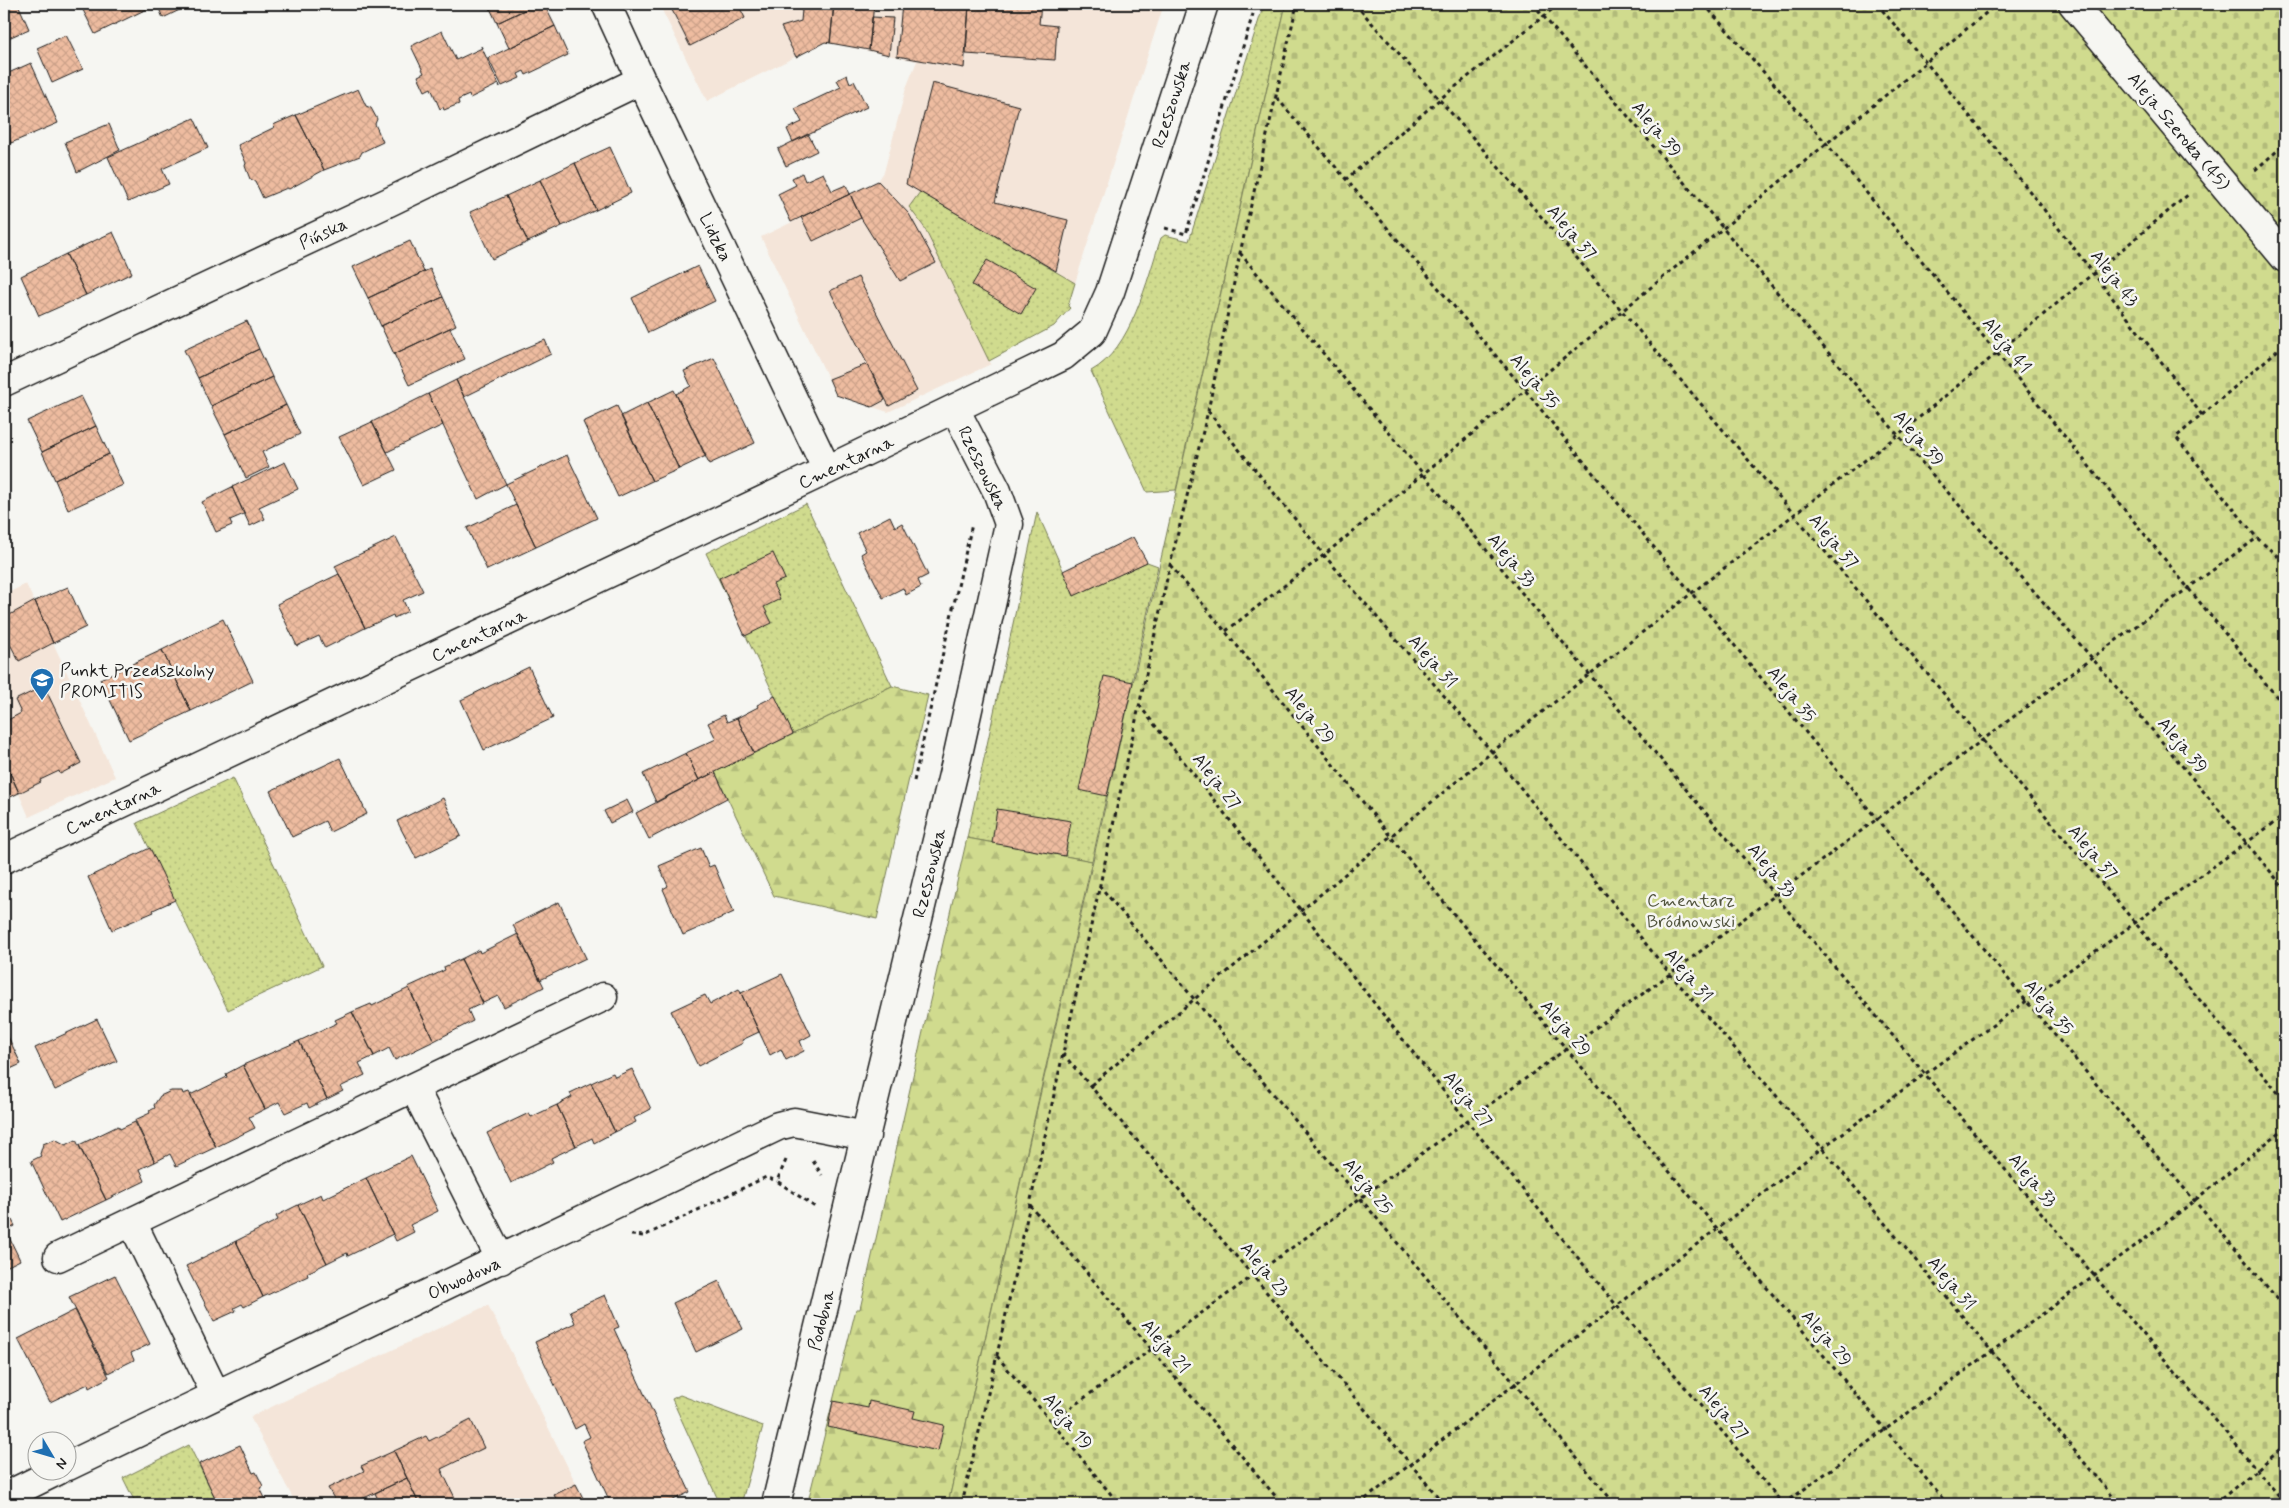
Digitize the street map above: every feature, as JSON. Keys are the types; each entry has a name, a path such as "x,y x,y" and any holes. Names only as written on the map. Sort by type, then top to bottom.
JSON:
{"street":[{"name":"Lidzka","path":"606,4 827,470"},
{"name":"Rzeszowska","path":"866,1136 958,754 1009,524 997,491 955,410 1063,356 1092,332 1110,292 1204,4"},
{"name":"Aleja Szeroka (45)","path":"2073,4 2285,258"},
{"name":"Pińska","path":"4,382 380,206 641,80"},
{"name":"Cmentarna","path":"4,859 955,410"},
{"path":"58,1257 604,996"},
{"path":"414,1088 501,1260"},
{"name":"Obwodowa","path":"78,1461 778,1126 794,1122 866,1136"},
{"name":"Podobna","path":"776,1504 866,1136"},
{"path":"132,1222 216,1395"},
{"path":"4,1497 39,1480"}],"path":[{"path":"962,1504 997,1355 1170,565 1208,411 1240,253 1297,4"},
{"name":"Aleja 37","path":"1355,4 1440,99 1795,515 2135,924 2285,1101"},
{"name":"Aleja 39","path":"1533,4 1898,435 2092,658 2285,889"},
{"path":"1346,180 1440,99 1559,4"},
{"name":"Aleja 41","path":"1704,4 1826,143 2285,707"},
{"name":"Aleja 43","path":"1877,4 1926,61 2094,272 2202,415"},
{"path":"1226,631 1324,555 1997,4"},
{"name":"Aleja 35","path":"1277,98 1525,390 1693,592 1876,820 2285,1308"},
{"path":"1091,1085 1492,752 1693,592 1898,435 2094,272 2222,182 2285,144"},
{"name":"Aleja 33","path":"1240,253 1590,675 2285,1503"},
{"path":"2285,344 2176,437 2258,538 2285,563"},
{"name":"Aleja 31","path":"1208,411 1324,555 1492,752 1670,974 1822,1148 2119,1504"},
{"path":"913,787 974,516"},
{"path":"1051,1422 1468,1122 1775,896 2092,658 2258,538"},
{"name":"Aleja 29","path":"1170,565 1226,631 1390,836 1566,1050 1718,1228 1947,1504"},
{"name":"Aleja 27","path":"1139,704 1468,1122 1617,1306 1783,1504"},
{"path":"1359,1504 1822,1148 2248,843 2285,814"},
{"name":"Aleja 25","path":"1099,886 1615,1504"},
{"name":"Aleja 23","path":"1063,1053 1254,1276 1444,1504"},
{"path":"1783,1504 2095,1275 2195,1200 2285,1128"},
{"path":"787,1158 777,1181 820,1210"},
{"path":"813,1160 822,1176"},
{"name":"Aleja 21","path":"1030,1205 1150,1350 1282,1504"},
{"name":"Aleja 19","path":"997,1355 1119,1504"},
{"path":"2216,1504 2285,1446"}],"shaded area":[{"path":"659,4 1164,4 1075,283 920,192 909,208 924,227 991,364 888,412 836,395 761,237 878,181 884,172 906,88 917,61 825,42 707,101"},
{"name":"Punkt Przedszkolny PROMITIS","path":"26,584 115,777 29,817 4,759 4,595"},
{"path":"488,1305 586,1504 296,1504 250,1417"}],"green space":[{"path":"1264,4 1286,4 1176,490 1147,492 1091,371 1105,361 1117,347 1127,330 1144,292 1161,238 1165,235 1189,241"},
{"name":"Cmentarz Bródnowski","path":"1286,4 2285,4 2285,1504 948,1504"},
{"path":"920,192 1075,283 1068,306 1070,308 1054,326 989,361 924,227 909,207"},
{"path":"806,504 892,686 793,734 706,553"},
{"path":"1037,512 1074,595 1147,562 1158,566 1092,861 967,838"},
{"path":"892,686 928,695 877,919 774,896 715,772"},
{"path":"233,778 322,966 228,1010 137,823"},
{"path":"967,838 1092,861 948,1504 837,1504 809,1497 856,1309 860,1309"},
{"path":"680,1395 763,1426 741,1504 720,1504 672,1399"},
{"path":"189,1445 218,1504 136,1504 123,1478"}],"building":[{"path":"18,4 29,29 4,40 4,5"},
{"path":"80,4 157,4 95,34"},
{"path":"157,4 192,4 163,18"},
{"path":"488,4 537,4 497,23"},
{"path":"537,4 544,4 555,26 509,48 497,23"},
{"path":"669,4 738,4 745,18 690,46"},
{"path":"802,4 834,4 830,43 825,42 796,57 781,27 801,21 802,10 800,10"},
{"path":"834,4 874,4 869,50 830,43"},
{"path":"902,4 969,6 964,68 897,56"},
{"path":"941,4 969,4 969,6"},
{"path":"969,4 1041,4 1039,24 1057,26 1055,60 966,54"},
{"path":"872,17 893,18 889,55 869,50"},
{"path":"555,26 568,55 526,75 524,71 518,74 520,78 502,86 488,58"},
{"path":"442,31 456,60 482,48 499,84 470,98 469,95 458,100 459,104 444,110 443,107 440,109 431,88 425,91 418,76 424,73 411,46"},
{"path":"66,35 83,69 52,83 37,48"},
{"path":"31,63 58,123 11,143 4,128 4,75"},
{"path":"847,75 850,83 854,81 867,107 793,142 787,129 802,122 795,109 841,87 837,80"},
{"path":"932,83 1019,106 995,202 1068,220 1056,271 906,184"},
{"path":"358,89 366,106 371,108 377,119 375,124 383,142 362,152 360,156 324,170 296,115"},
{"path":"296,115 324,170 289,189 287,188 263,198 255,181 250,179 245,166 246,163 238,145 275,127 273,125"},
{"path":"194,118 208,148 162,169 169,184 128,202 108,157"},
{"path":"109,124 120,150 77,172 65,142"},
{"path":"4,128 11,143 4,147"},
{"path":"808,134 817,151 786,166 778,149"},
{"path":"610,147 631,193 596,210 575,163"},
{"path":"575,163 596,210 562,226 540,180"},
{"path":"802,173 805,181 823,173 832,191 846,185 850,194 791,222 778,194 796,185 792,178"},
{"path":"540,180 562,226 528,242 506,196"},
{"path":"878,181 909,214 936,263 900,281 861,218 850,194"},
{"path":"850,194 861,218 813,241 801,217"},
{"path":"506,196 528,242 492,259 470,212"},
{"path":"113,232 132,273 86,295 66,254"},
{"path":"410,241 424,272 368,298 353,267"},
{"path":"66,254 86,295 39,316 21,276"},
{"path":"987,260 1036,288 1021,314 972,285"},
{"path":"698,266 715,301 648,333 632,298"},
{"path":"430,269 443,297 381,326 368,298"},
{"path":"858,277 917,391 889,406 830,291"},
{"path":"443,297 456,325 394,354 381,326"},
{"path":"247,321 259,349 198,378 184,350"},
{"path":"450,328 465,359 409,385 394,354"},
{"path":"545,340 551,354 464,397 456,380"},
{"path":"259,349 272,377 211,406 198,378"},
{"path":"714,358 755,443 709,464 676,394 691,386 684,371"},
{"path":"867,364 885,400 872,407 836,395 829,379"},
{"path":"272,377 286,405 225,434 211,406"},
{"path":"456,380 506,484 478,499 428,394"},
{"path":"674,390 706,456 679,469 647,403"},
{"path":"428,394 443,425 387,452 372,422"},
{"path":"81,396 96,426 42,452 27,421"},
{"path":"647,403 679,469 652,481 621,416"},
{"path":"286,405 300,434 262,452 269,467 246,478 225,434"},
{"path":"617,406 652,481 618,497 583,422"},
{"path":"372,422 396,470 364,485 339,437"},
{"path":"96,426 109,454 55,480 42,452"},
{"path":"109,454 123,485 68,510 55,480"},
{"path":"567,455 597,518 536,547 506,484"},
{"path":"285,462 298,489 259,507 265,519 250,526 232,487"},
{"path":"232,487 244,514 230,520 232,525 216,532 202,502"},
{"path":"516,505 536,547 487,570 467,528"},
{"path":"890,516 895,527 902,523 928,575 918,580 921,587 906,595 903,588 883,598 861,554 866,551 857,533"},
{"path":"396,537 423,591 403,600 408,611 394,618 393,615 365,628 335,566"},
{"path":"1133,537 1147,562 1074,596 1063,571"},
{"path":"773,553 785,579 773,584 780,599 764,607 772,623 745,636 719,578"},
{"path":"339,574 365,628 325,648 319,636 297,646 277,604"},
{"path":"68,587 86,627 53,643 35,601"},
{"path":"35,601 53,643 19,661 4,633 4,618"},
{"path":"223,619 253,681 191,711 162,650"},
{"path":"162,650 191,711 129,740 100,679"},
{"path":"529,667 553,718 484,750 461,700"},
{"path":"1104,676 1133,682 1107,796 1079,790"},
{"path":"44,686 81,763 60,774 59,771 40,780 41,782 19,793 4,759 4,722 21,713 15,700"},
{"path":"775,696 793,734 754,753 737,718"},
{"path":"724,715 727,722 737,718 754,753 699,780 686,753 716,739 708,723"},
{"path":"686,753 699,780 656,802 643,774"},
{"path":"340,758 367,814 330,832 325,821 292,837 270,791"},
{"path":"4,759 19,793 4,800"},
{"path":"715,772 727,798 649,839 636,813"},
{"path":"443,798 461,836 416,858 397,821"},
{"path":"627,800 633,812 610,823 604,811"},
{"path":"997,809 1071,821 1065,856 992,843"},
{"path":"150,848 175,900 153,910 154,912 112,930 88,877"},
{"path":"701,848 709,867 714,865 734,912 683,935 663,889 668,886 659,866"},
{"path":"559,902 586,958 540,980 513,925"},
{"path":"518,934 544,987 504,1007 498,996 483,1003 461,959 479,950 480,953"},
{"path":"461,959 483,1003 468,1010 473,1021 434,1041 408,987 445,970 444,967"},
{"path":"782,974 811,1035 800,1041 804,1051 786,1060 781,1049 770,1055 741,993"},
{"path":"409,988 434,1041 395,1060 389,1048 374,1056 352,1012 371,1004 372,1006"},
{"path":"739,989 759,1032 742,1040 743,1043 698,1066 671,1011 705,995 710,1004"},
{"path":"352,1012 374,1056 359,1063 365,1075 340,1087 343,1091 327,1099 299,1041 337,1023 335,1020"},
{"path":"97,1019 117,1061 55,1090 35,1048"},
{"path":"4,1028 21,1064 4,1072"},
{"path":"299,1041 327,1099 309,1108 307,1103 285,1113 279,1102 265,1109 243,1065"},
{"path":"243,1065 265,1109 249,1117 255,1128 216,1147 190,1095 227,1077 226,1074"},
{"path":"632,1069 651,1109 634,1118 636,1122 615,1132 591,1083 613,1073 615,1077"},
{"path":"591,1083 615,1132 594,1143 592,1138 576,1146 557,1105 572,1097 570,1093"},
{"path":"171,1091 182,1091 183,1094 189,1092 216,1147 176,1166 170,1154 155,1162 135,1120 150,1113 149,1111 155,1108 154,1105 160,1096"},
{"path":"557,1105 576,1146 551,1158 553,1162 511,1183 487,1133 529,1113 531,1117"},
{"path":"135,1122 155,1162 140,1169 145,1181 106,1200 79,1145 118,1126 120,1129"},
{"path":"55,1139 66,1145 76,1140 106,1200 60,1222 31,1161 41,1156 43,1144"},
{"path":"411,1156 438,1211 410,1225 414,1232 396,1241 366,1178"},
{"path":"366,1178 393,1234 348,1256 347,1253 327,1263 298,1205 321,1194 323,1199"},
{"path":"4,1204 15,1226 6,1231 20,1260 4,1268"},
{"path":"298,1205 327,1263 307,1273 308,1276 263,1297 236,1241 278,1220 276,1216"},
{"path":"236,1241 263,1297 244,1307 242,1304 234,1308 236,1311 214,1321 186,1266"},
{"path":"115,1275 150,1344 131,1353 134,1360 108,1373 69,1297"},
{"path":"719,1281 743,1329 696,1352 673,1303"},
{"path":"605,1295 619,1327 614,1329 690,1492 665,1504 611,1504 582,1441 590,1437 584,1424 575,1429 535,1342 575,1323 570,1311"},
{"path":"75,1310 109,1377 89,1388 88,1384 50,1402 18,1339"},
{"path":"833,1401 868,1408 869,1401 915,1411 913,1418 944,1425 938,1451 828,1427"},
{"path":"471,1420 484,1448 441,1469 458,1504 419,1504 394,1451 426,1436 429,1441"},
{"path":"240,1445 253,1473 256,1472 263,1486 260,1488 268,1504 218,1504 199,1464"},
{"path":"394,1451 407,1478 351,1504 337,1504 328,1488 364,1471 361,1466"},
{"path":"407,1478 419,1504 380,1504 375,1493"},
{"path":"576,1484 586,1504 559,1504 554,1495"}],"place":[{"name":"Punkt Przedszkolny PROMITIS","path":"42,701"}]}
